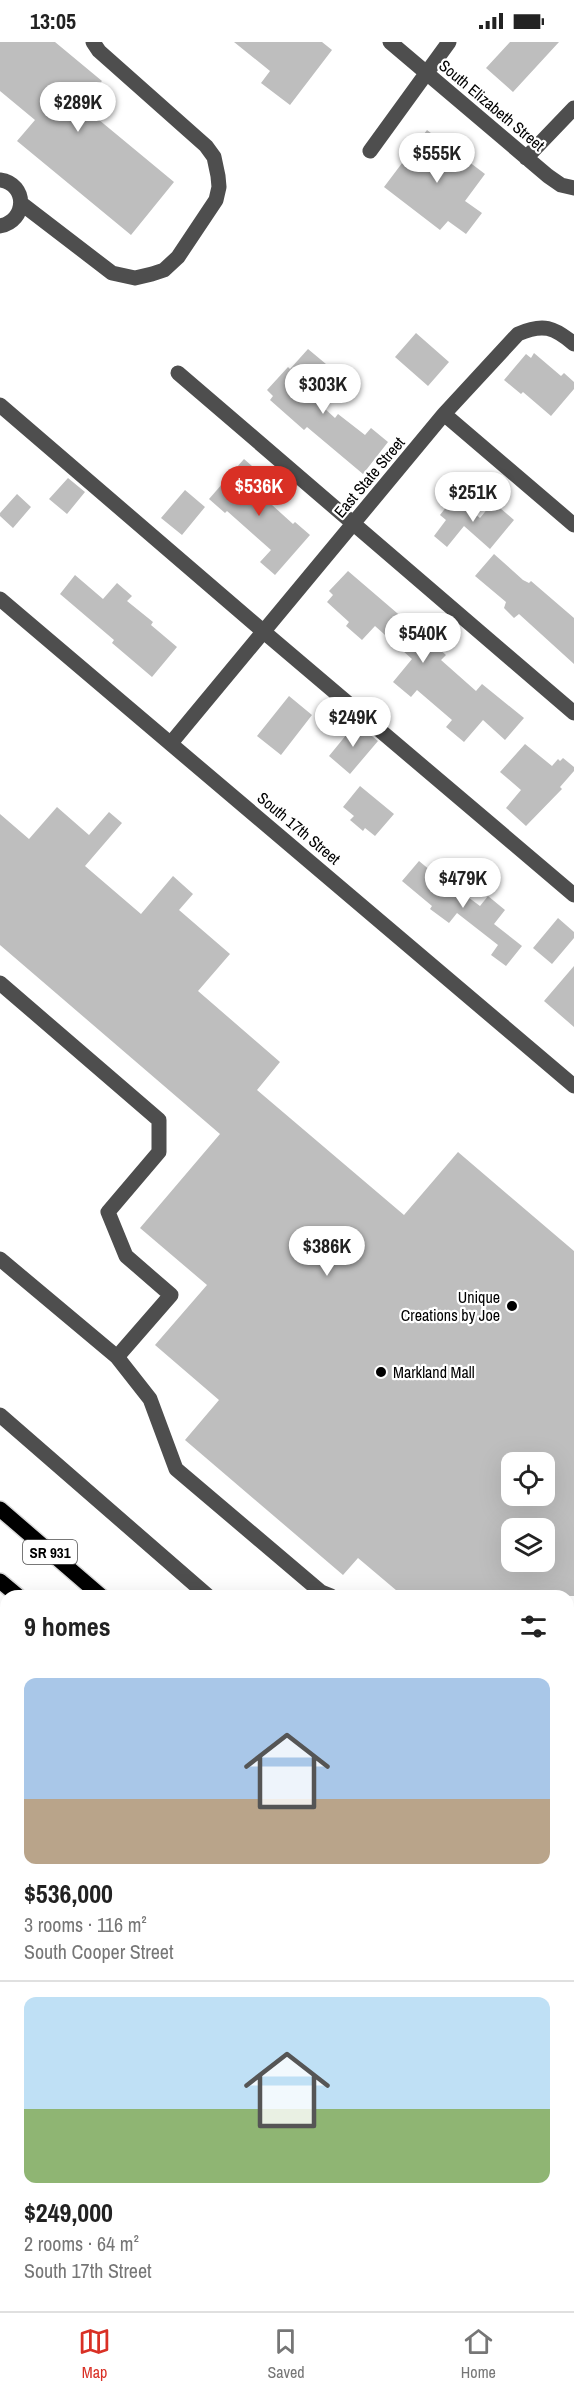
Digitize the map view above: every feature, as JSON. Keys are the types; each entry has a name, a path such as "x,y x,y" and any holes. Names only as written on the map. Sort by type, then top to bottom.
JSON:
{"main road":[{"name":"SR 931","path":"0,1509 94,1590"}],"street":[{"path":"0,180 12,184 22,204 112,273 135,278 164,270 178,257 216,200 219,187 214,157 206,146 99,51 93,42"},
{"name":"South Elizabeth Street","path":"390,42 526,158 561,185 574,188"},
{"path":"370,151 449,42"},
{"path":"526,158 574,108"},
{"path":"0,226 16,218 22,204"},
{"name":"East State Street","path":"171,743 444,414 518,334 534,327 550,328 574,344"},
{"path":"178,373 574,713"},
{"path":"0,405 574,895"},
{"path":"444,414 574,525"},
{"name":"South 17th Street","path":"0,598 574,1086"},
{"path":"0,983 159,1120 159,1152 108,1212 126,1256 171,1295 117,1358"},
{"path":"0,1259 117,1358 150,1399 176,1469 319,1590"},
{"path":"0,1415 201,1590"}],"building":[{"path":"0,42 55,42 102,81 81,105 174,182 131,235 17,141 35,120 0,91"},
{"path":"234,42 322,42 332,50 290,105 261,83 270,71"},
{"path":"510,42 559,42 513,92 486,68"},
{"path":"427,130 485,174 465,201 482,213 466,234 448,221 440,230 384,187"},
{"path":"416,333 449,362 428,386 395,357"},
{"path":"308,349 326,364 304,390 335,418 338,414 365,435 371,428 388,442 363,474 307,427 304,430 270,400 273,396 267,390"},
{"path":"534,353 561,376 564,373 574,382 574,389 551,416 523,392 521,394 504,380 526,354 531,358"},
{"path":"244,459 261,474 250,485 293,524 295,522 310,535 275,575 260,562 271,550 227,511 225,513 209,499"},
{"path":"68,478 85,492 67,514 49,499"},
{"path":"185,490 205,507 182,535 161,518"},
{"path":"17,494 31,507 13,528 0,516 0,513"},
{"path":"454,497 480,518 493,502 514,520 490,549 464,526 447,547 434,536 446,520 440,515"},
{"path":"494,554 523,580 529,583 531,581 574,618 574,664 519,614 514,618 504,608 506,602 475,576"},
{"path":"348,571 446,655 441,660 476,691 482,684 524,718 505,740 483,720 464,742 446,727 452,720 417,690 411,697 393,682 412,659 375,626 362,640 346,626 349,622 327,602 333,595 329,591"},
{"path":"75,575 103,599 117,583 132,596 127,601 153,622 151,625 177,647 152,677 112,643 114,640 60,594"},
{"path":"289,696 312,715 281,755 257,736"},
{"path":"356,723 378,741 350,774 329,756"},
{"path":"525,744 552,766 558,759 560,761 563,758 574,767 574,771 560,787 562,789 526,826 506,808 521,790 500,772"},
{"path":"360,786 394,814 375,836 365,828 363,831 350,820 354,816 343,807"},
{"name":"Markland Mall","path":"57,807 89,835 109,812 122,823 85,866 141,914 173,876 193,894 179,910 230,954 198,991 280,1062 257,1090 404,1215 458,1152 574,1251 574,1590 396,1590 358,1558 343,1575 185,1440 219,1400 155,1345 207,1285 140,1228 220,1134 0,945 0,814 29,839"},
{"path":"419,861 448,885 449,883 480,906 488,896 505,910 494,924 522,946 506,966 491,955 498,945 457,913 449,923 430,909 432,906 402,881"},
{"path":"558,918 574,932 574,938 552,964 533,948"},
{"path":"574,966 574,1027 544,1001"}],"place":[{"name":"Unique Creations by Joe","path":"512,1306"},
{"name":"Markland Mall","path":"381,1372"}]}
